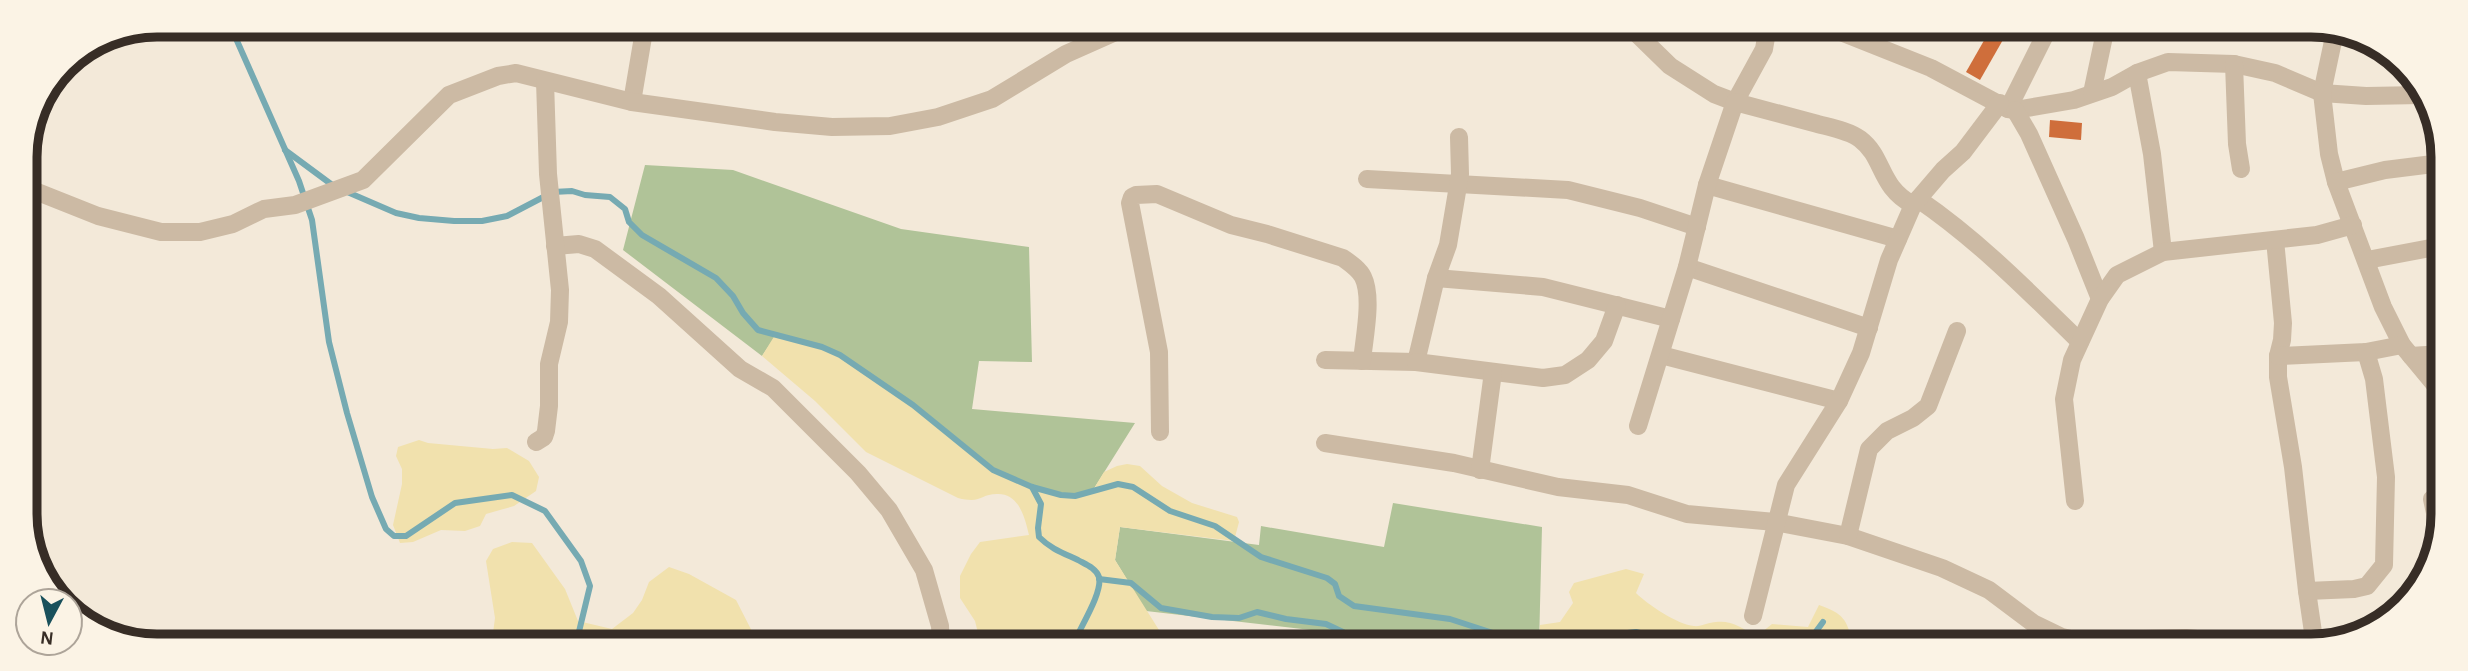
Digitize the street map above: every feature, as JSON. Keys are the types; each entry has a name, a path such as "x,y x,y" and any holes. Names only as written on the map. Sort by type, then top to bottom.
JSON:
{"street":[{"path":"632,102 643,37"},
{"path":"37,192 98,216 161,232 200,232 233,224 264,209 295,205 363,180 449,95 498,76 516,73 632,102 786,122 832,127 890,126 938,117 992,99 1066,54 1104,37"},
{"path":"1640,37 1670,66 1714,94 1860,139 1872,154 1888,185 1900,198 1916,202 1957,225 2025,286 2080,342"},
{"path":"1639,426 1687,267 1707,185 1735,102 1765,49 1767,37"},
{"path":"1855,37 1931,68 2007,108 2029,134 2076,239 2099,299"},
{"path":"1753,616 1786,485 1839,401 1870,327 1876,299 1898,239 1916,202 2007,108 2044,37"},
{"path":"2092,93 2104,37"},
{"path":"2333,39 2322,93 2329,154 2336,182 2383,307 2407,351 2431,380"},
{"path":"2007,108 2074,100 2112,87 2137,73 2168,62 2234,64 2275,73 2322,93 2414,95"},
{"path":"2234,64 2241,169"},
{"path":"2137,73 2152,154 2163,252"},
{"path":"536,442 544,437 546,432 549,364 559,322 560,290 548,174 545,80"},
{"path":"1416,362 1436,278 1448,245 1458,184 1459,137"},
{"path":"2336,182 2385,170 2431,164"},
{"path":"1367,180 1569,190 1640,208 1697,227"},
{"path":"1707,185 1898,239"},
{"path":"1160,432 1159,352 1130,203 1136,195 1157,194 1231,225 1343,258 1353,265 1363,276 1368,293 1362,361"},
{"path":"2075,500 2064,399 2072,360 2099,299 2117,275 2163,252 2317,235 2353,225"},
{"path":"2275,240 2283,323 2278,377 2293,467 2313,634"},
{"path":"555,246 579,244 595,249 659,296 740,369 773,388 858,473 889,510 924,570 940,634"},
{"path":"2367,260 2431,248"},
{"path":"1687,267 1870,327"},
{"path":"1436,278 1543,287 1671,319"},
{"path":"1325,360 1416,362 1543,378 1565,375 1588,360 1604,341 1617,305"},
{"path":"1848,536 1869,449 1887,431 1913,418 1928,406 1957,331"},
{"path":"2278,356 2407,351 2431,353"},
{"path":"2307,591 2367,586 2384,565 2386,477 2374,379 2366,352"},
{"path":"1661,355 1839,401"},
{"path":"1480,470 1493,372"},
{"path":"1325,443 1454,463 1558,487 1628,495 1687,514 1775,522 1848,536 1942,568 1989,590 2033,623 2054,634"}],"green space":[{"path":"645,165 733,170 901,229 1029,247 1032,362 979,361 972,409 1135,423 1093,490 1073,496 1047,493 995,469 895,392 829,350 776,335 762,356 623,250"},
{"path":"1393,503 1542,527 1539,634 1345,634 1146,611 1115,560 1120,527 1259,545 1261,526 1384,547"}],"sand":[{"path":"775,335 834,352 913,404 996,470 1043,491 1068,494 1093,490 1104,472 1127,464 1140,466 1162,486 1192,503 1237,517 1239,522 1234,541 1120,527 1115,560 1159,630 1159,634 978,634 975,621 960,598 960,576 980,542 1029,535 1016,502 1005,495 997,494 972,500 958,498 866,452 815,401 762,356"},
{"path":"419,440 493,449 507,448 529,461 539,477 536,491 514,506 486,514 480,526 465,531 441,530 413,542 400,543 393,525 402,484 402,469 396,456 398,447"},
{"path":"512,542 532,543 565,589 578,621 612,629 633,613 649,582 669,567 689,574 736,600 753,634 491,634 495,618 486,561 493,549"},
{"path":"1626,569 1644,574 1636,593 1663,613 1687,625 1727,622 1753,634 1540,634 1540,625 1560,622 1573,603 1569,592 1574,583"},
{"path":"1819,605 1838,614 1850,634 1760,634 1772,624 1808,627"}],"building":[{"path":"1986,37 2004,38 1980,80 1966,72"},
{"path":"2050,120 2082,123 2081,140 2049,137"}],"waterway":[{"path":"235,37 299,181 312,220 329,342 372,497 386,529 394,536 406,536 455,503 512,495 545,511 581,561 590,586 578,634"},
{"path":"285,150 335,187"},
{"path":"345,191 396,213 454,221 482,221 507,216 553,192 572,191 610,197 625,209 629,222 642,235 716,278 758,330 822,347 840,355 913,405 993,470 1032,487 1061,495 1075,496 1118,484 1133,487 1170,511 1215,526 1261,557 1327,578 1335,584 1339,596 1354,606 1450,619 1496,634"},
{"path":"1032,487 1041,504 1039,537 1053,548 1090,567 1099,577 1094,601 1078,634"},
{"path":"1099,579 1131,583 1161,608 1212,617 1239,618 1257,612 1326,624 1345,634"},
{"path":"1814,634 1823,622"},
{"path":"1619,634 1644,634"}]}
